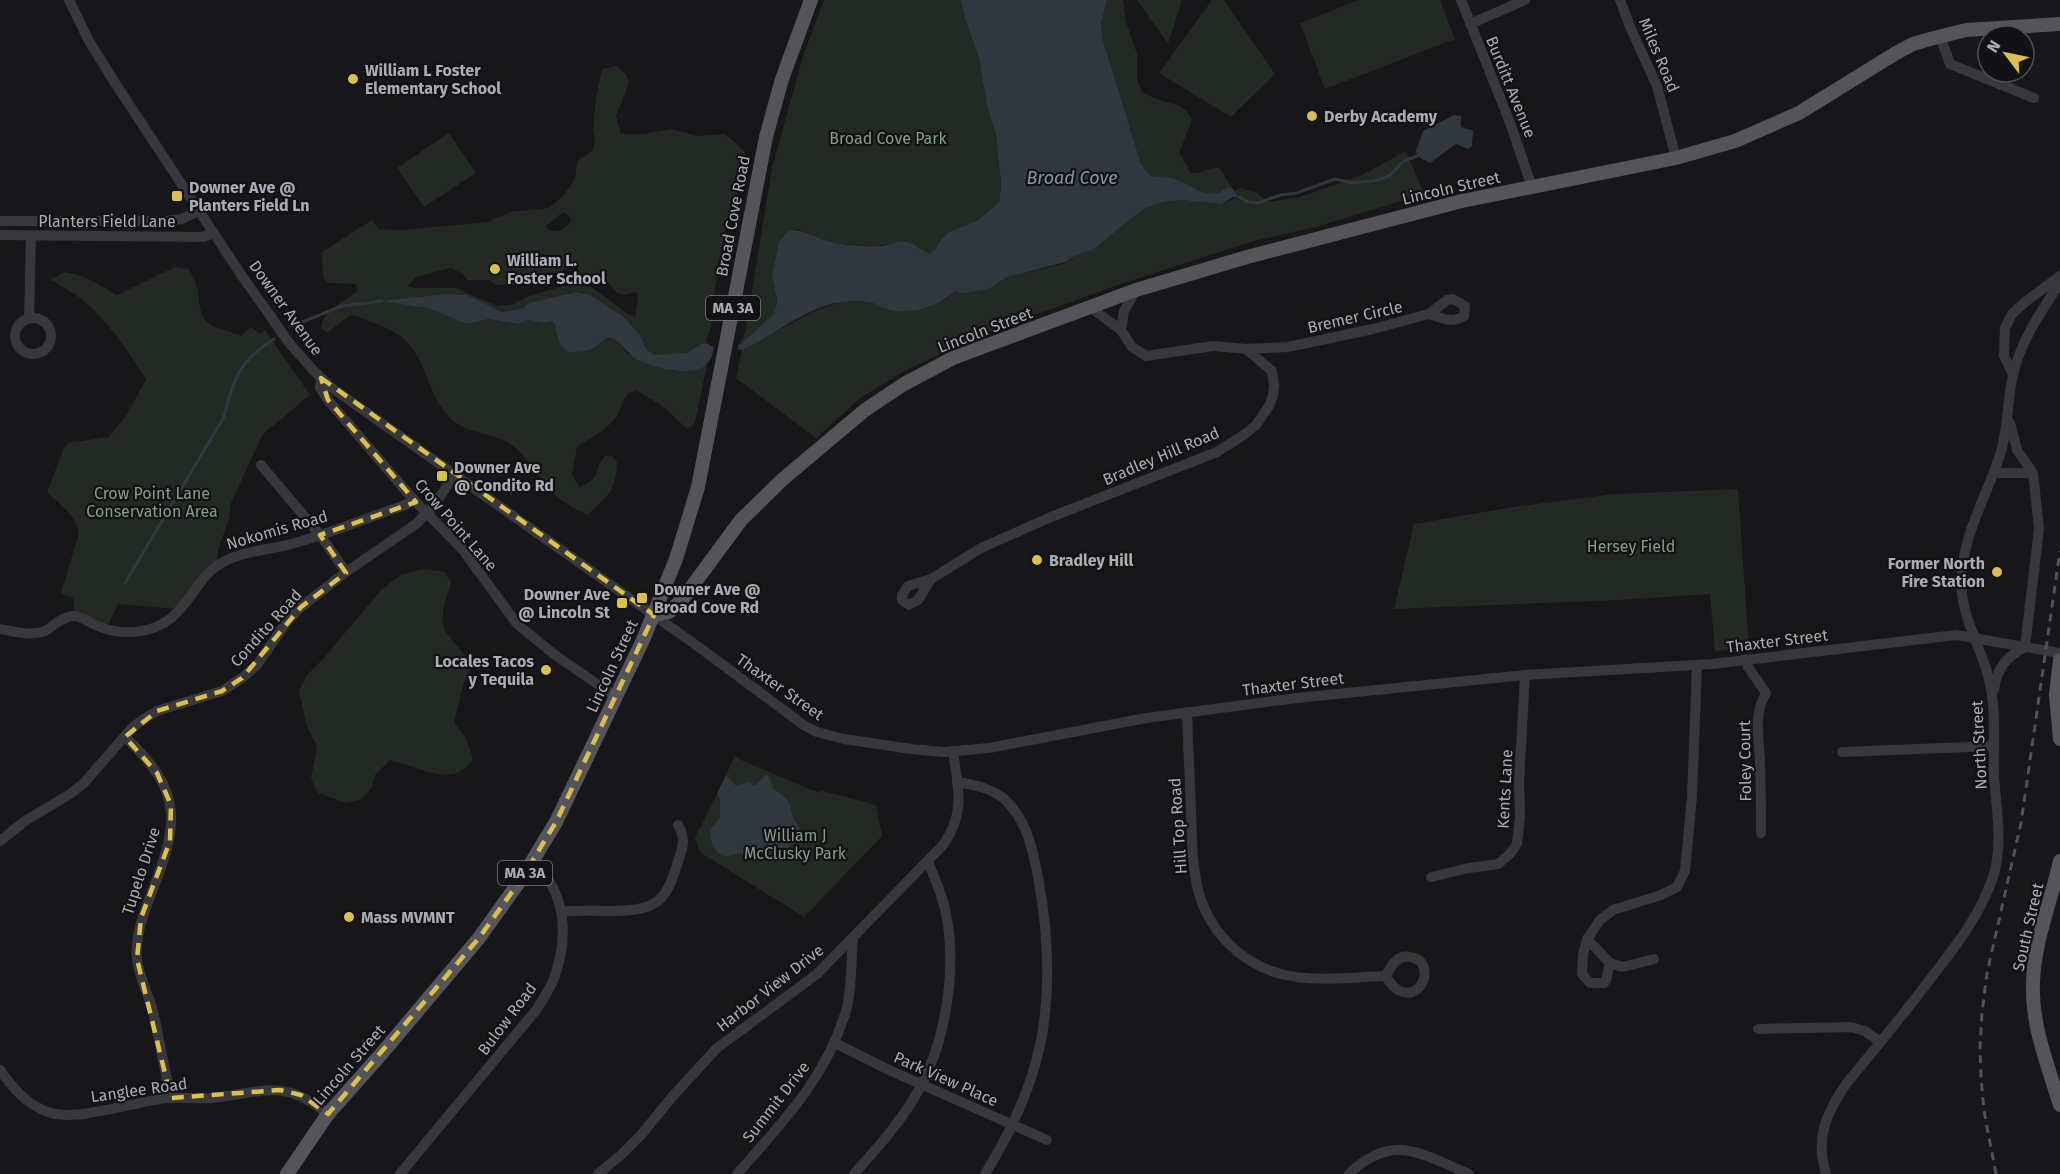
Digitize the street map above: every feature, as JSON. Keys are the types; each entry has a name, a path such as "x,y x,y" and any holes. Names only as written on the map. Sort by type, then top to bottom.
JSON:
{"main road":[{"name":"Broad Cove Road","path":"654,615 676,558 698,487 766,137 782,79 811,0"},
{"name":"Lincoln Street","path":"287,1174 328,1114 478,938 533,860 555,822 654,615 669,612 682,600 741,520 761,499 848,424 885,396 953,358 1137,290 1205,269 1371,223 1462,201 1676,158 1735,141 1781,122 1913,44 1966,30 2056,28"},
{"path":"2060,660 2056,695 2060,739"},
{"name":"South Street","path":"2060,861 2034,961 2032,984 2036,1023 2060,1105"}],"street":[{"name":"Downer Avenue","path":"69,0 89,41 198,211 290,344 321,378 349,401 454,476 654,615"},
{"name":"Burditt Avenue","path":"1461,0 1509,120 1532,187"},
{"path":"1470,24 1525,0"},
{"name":"Miles Road","path":"1620,0 1630,29 1657,86 1676,158"},
{"path":"1940,36 1950,64 2034,98"},
{"name":"Planters Field Lane","path":"0,221 165,221 182,219 198,211"},
{"name":"Planters Field Lane","path":"0,235 203,237 213,232"},
{"path":"29,318 31,236"},
{"path":"2013,374 2004,356 2005,328 2019,308 2060,276"},
{"name":"North Street","path":"1826,1174 1821,1138 1829,1112 1846,1084 1958,944 1978,911 1994,873 1998,848 1998,814 1992,699 1989,677 1962,596 1962,570 1973,523 1994,473 2006,435 2013,374 2018,355 2030,330 2060,283"},
{"path":"1121,330 1124,311 1137,290"},
{"path":"1091,308 1121,330 1132,347 1146,356 1214,346 1246,349 1272,371"},
{"name":"Bremer Circle","path":"1246,349 1288,346 1373,329 1429,314"},
{"name":"Bremer Circle","path":"1272,371 1270,364 1274,356 1288,346"},
{"name":"Bradley Hill Road","path":"931,579 965,557 998,540 1217,452 1245,434 1262,417 1273,396 1272,371"},
{"name":"Crow Point Lane","path":"321,378 320,388 328,400 414,499 468,556 509,614 525,632 555,656 616,697"},
{"path":"1992,699 1995,681 2004,662 2025,647 2039,529 2033,473 2017,450 2008,417"},
{"path":"261,465 320,535 346,572"},
{"path":"1994,473 2033,473"},
{"name":"Condito Road","path":"0,841 25,821 84,783 145,718 157,711 222,691 242,678 257,665 288,620 301,607 346,572 405,533 427,513 454,476"},
{"name":"Nokomis Road","path":"0,628 38,633 63,619 74,616 99,627 116,631 132,632 149,629 172,617 206,574 217,564 254,550 289,545 320,535 405,505 414,499"},
{"name":"Thaxter Street","path":"654,615 774,705 817,732 872,744 952,751 989,748 1146,718 1297,698 1525,675 1697,665 1956,635 2060,653"},
{"name":"Foley Court","path":"1746,659 1748,668 1766,693 1760,706 1757,726 1761,833"},
{"path":"1610,963 1604,983 1590,983 1582,974 1587,939 1600,920 1613,910 1661,895 1677,887 1684,871 1692,797 1697,665"},
{"name":"Kents Lane","path":"1431,877 1498,864 1510,854 1517,844 1525,675"},
{"name":"Hill Top Road","path":"1186,712 1193,860 1200,896 1213,925 1238,953 1271,971 1304,978 1385,976"},
{"name":"Tupelo Drive","path":"125,737 141,752 157,773 171,805 170,841 141,918 137,959 153,1012 171,1098"},
{"path":"1842,752 1994,746"},
{"name":"Harbor View Drive","path":"598,1174 641,1135 672,1096 717,1048 817,974 945,844 958,817 959,798 952,751"},
{"path":"957,782 989,790 1010,805 1028,837 1043,901 1048,973 1044,1022 1033,1074 1012,1124 985,1174"},
{"path":"562,912 640,909 657,902 669,888 684,844 678,825"},
{"name":"Bulow Road","path":"400,1174 537,1009 553,982 561,948 562,912 552,883 533,860"},
{"path":"854,1174 907,1110 934,1059 941,1032 946,1005 949,959 946,914 941,893 928,862"},
{"name":"Summit Drive","path":"736,1174 801,1098 827,1061 848,1005 853,938"},
{"path":"1587,939 1610,963 1622,967 1654,959"},
{"path":"1758,1029 1851,1027 1864,1031 1880,1041"},
{"name":"Park View Place","path":"834,1042 889,1070 1047,1140"},
{"name":"Langlee Road","path":"0,1070 21,1096 48,1112 65,1115 171,1098 210,1098 255,1090 280,1090 301,1095 328,1114"},
{"path":"1349,1174 1367,1159 1395,1149 1416,1151 1469,1174"}],"highlighted area":[{"path":"321,378 654,615 556,822 522,878 479,938 328,1114 301,1095 280,1090 171,1098 137,959 141,918 170,841 171,805 157,773 125,737 157,711 222,691 242,678 301,607 346,573 320,535 416,502 328,400"}],"green space":[{"name":"Broad Cove Park","path":"824,0 961,0 965,19 979,58 987,106 996,135 1001,184 999,202 978,220 949,232 930,253 904,242 875,246 834,243 797,229 779,243 772,275 777,301 774,314 743,342 740,342 745,333 772,168 803,56"},
{"path":"1107,0 1123,0 1126,22 1137,54 1137,78 1142,92 1183,108 1192,120 1179,153 1191,173 1220,168 1232,188 1228,187 1221,192 1214,193 1201,192 1175,179 1151,176 1141,164 1102,37 1101,24"},
{"path":"1137,0 1182,0 1168,44"},
{"path":"1212,0 1224,0 1275,74 1231,117 1159,73"},
{"path":"1359,0 1440,0 1455,39 1325,89 1300,23"},
{"path":"616,66 626,74 629,83 616,116 621,134 644,134 671,129 697,136 725,134 745,152 746,160 732,217 726,224 715,286 713,317 706,343 688,353 654,355 647,350 639,334 623,316 590,295 576,292 529,303 524,308 502,312 467,295 446,294 384,301 431,309 466,324 489,319 518,324 528,320 542,323 552,321 555,324 559,341 596,346 603,340 615,339 628,354 673,371 691,370 707,365 695,422 690,428 685,427 664,407 637,391 628,393 617,416 608,425 577,446 572,475 579,487 595,477 605,456 612,456 617,462 615,480 610,492 588,514 565,503 552,492 523,456 508,442 464,427 449,417 436,397 416,353 400,336 354,315 328,332 321,329 330,310 358,290 355,284 329,283 323,278 322,252 372,220 379,229 401,230 488,222 510,212 549,208 564,195 575,179 577,161 592,151 595,142 593,129 596,98 602,69","holes":["563,212 568,215 571,221 569,224 557,231 550,231 546,226","575,266 578,268 573,283 529,296 511,305 497,306 456,288 408,286 416,277 451,268 463,274 467,280 489,280 498,285 520,285 531,276 551,274","593,276 604,278 617,293 624,295 636,292 638,297 635,316 626,313 589,285 587,278"]},
{"path":"449,133 476,173 424,207 397,168"},
{"path":"1406,151 1424,194 1316,227 1254,241 1115,286 988,332 908,369 862,397 816,438 736,378 742,350 814,311 840,302 870,302 896,311 927,308 946,299 955,291 989,289 1007,277 1065,263 1079,254 1093,250 1146,208 1162,202 1182,200 1221,204 1239,196 1234,191 1240,188 1255,192 1269,202 1300,197 1362,175"},
{"name":"Crow Point Lane Conservation Area","path":"175,267 189,269 197,287 202,314 208,323 240,336 251,327 260,334 265,330 310,395 263,434 231,503 229,519 217,560 178,609 118,604 108,625 74,611 73,598 61,593 79,533 71,515 47,492 68,443 109,437 126,416 146,379 124,346 99,315 77,295 51,280 64,272 72,273 117,295"},
{"name":"Hersey Field","path":"1738,489 1749,649 1715,651 1710,594 1394,609 1414,524 1519,506 1615,494"},
{"path":"423,569 445,572 451,582 443,613 443,625 472,664 463,685 454,722 466,738 473,759 463,770 446,774 436,774 390,760 375,775 371,789 360,800 345,803 318,793 311,779 317,746 307,727 299,691 307,675 381,590 401,575"},
{"name":"William J McClusky Park","path":"735,756 819,793 820,790 876,805 882,836 804,917 701,853 695,839"}],"water":[{"name":"Broad Cove","path":"961,0 1107,0 1101,24 1102,37 1141,164 1151,176 1175,179 1208,193 1221,192 1228,187 1232,188 1239,197 1233,197 1221,204 1182,200 1162,202 1146,208 1093,250 1079,254 1065,262 1007,277 989,289 964,293 955,291 935,304 911,311 892,310 866,302 829,305 816,309 742,350 738,349 738,345 774,314 777,301 772,275 779,242 788,231 799,231 831,242 849,245 882,246 905,242 930,253 949,232 978,220 999,202 1001,184 996,135 987,106 979,58 965,19"},
{"path":"1454,115 1461,116 1461,127 1473,131 1472,146 1468,149 1456,144 1430,163 1417,156 1416,151 1423,131"},
{"path":"576,292 590,295 623,316 639,334 647,350 654,355 687,353 706,343 714,347 711,358 707,364 692,371 672,370 636,359 611,338 588,350 568,352 560,343 552,321 542,323 528,320 519,324 489,319 466,324 431,309 382,301 446,294 467,295 502,312 524,308 529,303"},
{"path":"726,775 736,786 749,782 754,786 766,775 769,777 773,789 789,802 800,828 797,841 764,859 736,853 726,857 718,853 712,843 710,830 720,818 720,799 717,794"}],"waterway":[{"path":"1239,197 1248,202 1258,203 1280,195 1297,193 1335,179 1353,183 1378,180 1389,176 1404,161 1417,156"},
{"path":"297,324 342,306 382,301"},
{"path":"125,583 224,417 240,372 253,355 274,339"}],"railway":[{"path":"1996,1174 1984,1111 1981,1077 1982,1013 1987,973 2021,823 2060,551"}],"place":[{"name":"William L Foster Elementary School","path":"353,79"},
{"name":"Derby Academy","path":"1312,116"},
{"name":"Downer Ave @ Planters Field Ln","path":"177,196"},
{"name":"William L. Foster School","path":"495,269"},
{"name":"Downer Ave @ Condito Rd","path":"442,476"},
{"name":"Bradley Hill","path":"1037,560"},
{"name":"Former North Fire Station","path":"1997,572"},
{"name":"Downer Ave @ Broad Cove Rd","path":"642,598"},
{"name":"Downer Ave @ Lincoln St","path":"622,603"},
{"name":"Locales Tacos y Tequila","path":"546,670"},
{"name":"Mass MVMNT","path":"349,917"}]}
